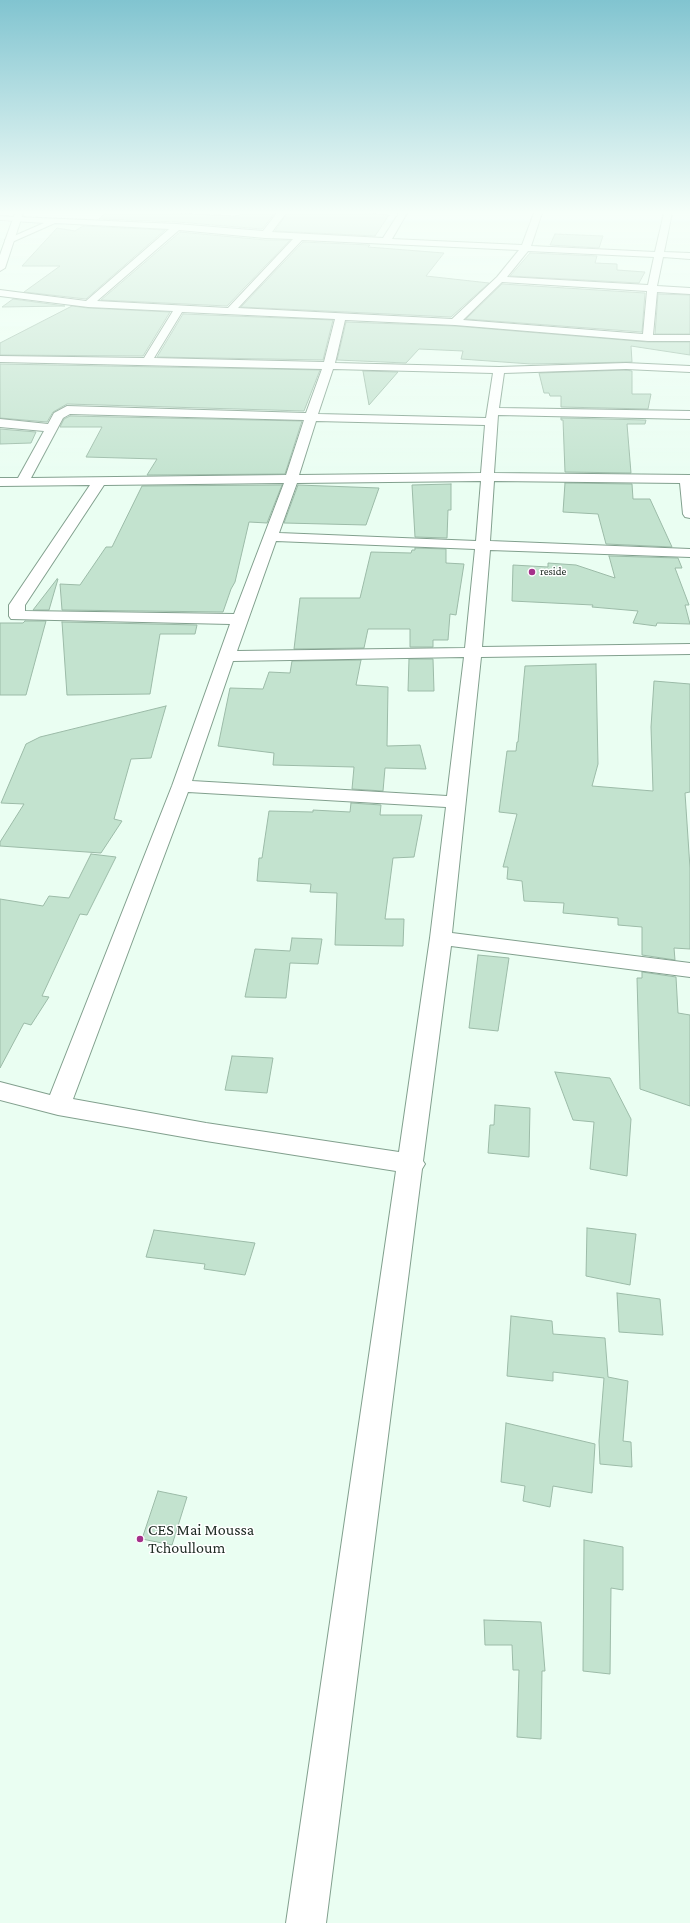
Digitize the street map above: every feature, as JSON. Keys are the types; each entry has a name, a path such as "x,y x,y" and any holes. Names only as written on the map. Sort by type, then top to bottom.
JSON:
{"main road":[{"path":"78,303 455,322 648,338 690,338"},
{"path":"231,310 238,303"},
{"path":"455,322 475,303"},
{"path":"648,338 651,303"},
{"path":"147,361 179,309"},
{"path":"58,1106 181,786 240,619 271,537 329,366 341,316"},
{"path":"0,359 147,361 499,370 626,366 690,369"},
{"path":"306,1923 412,1164 441,938 473,653 483,545 492,417 499,370"},
{"path":"22,482 58,416 67,410 311,416 492,417 690,415"},
{"path":"0,423 51,428"},
{"path":"0,482 488,477 688,479 690,514"},
{"path":"99,482 17,605 17,616 240,619"},
{"path":"271,537 690,553"},
{"path":"227,656 690,649"},
{"path":"181,786 456,802"},
{"path":"441,938 690,970"},
{"path":"0,1092 58,1106 206,1132 412,1164"}],"building":[{"path":"8,303 41,303 65,306 2,307"},
{"path":"159,303 230,303 227,306"},
{"path":"245,303 467,303 451,317 241,307"},
{"path":"483,303 644,303 642,332 466,319"},
{"path":"657,303 690,303 690,334 655,334"},
{"path":"72,306 170,312 143,356 0,355 0,343"},
{"path":"183,314 333,320 323,360 157,357"},
{"path":"346,322 455,326 648,342 690,342 690,355 631,346 632,362 531,364 461,359 463,351 419,349 406,363 337,360"},
{"path":"0,364 320,370 304,411 67,404 53,412 47,422 0,418"},
{"path":"363,371 398,372 369,405"},
{"path":"632,371 632,394 651,394 648,409 561,407 561,396 550,396 549,393 544,393 539,373"},
{"path":"70,416 302,421 285,474 147,475 157,459 86,457 102,427 60,427 64,419"},
{"path":"561,418 646,420 645,424 627,424 631,473 565,472 563,420 561,420"},
{"path":"0,429 36,432 31,443 0,444"},
{"path":"565,483 632,484 633,499 650,499 672,547 606,544 598,514 563,512"},
{"path":"451,484 451,510 448,510 447,538 415,537 412,485"},
{"path":"282,485 267,523 249,522 235,582 223,612 62,610 60,584 80,585 106,547 112,547 142,486"},
{"path":"298,485 379,488 366,525 284,523"},
{"path":"415,548 446,549 446,563 464,564 456,615 450,614 448,640 433,640 433,647 410,647 410,629 368,629 364,648 294,649 300,598 360,598 371,552 411,553 412,550 415,550"},
{"path":"609,556 678,558 682,568 675,568 689,605 685,605 690,624 657,623 656,626 633,623 638,611 592,607 593,605 512,601 513,565 548,567 548,563 576,565 615,578"},
{"path":"57,579 49,610 33,610"},
{"path":"25,621 46,621 26,695 0,695 0,623 23,623"},
{"path":"62,622 197,625 195,634 160,634 150,694 67,695"},
{"path":"409,659 433,659 434,691 408,691"},
{"path":"361,660 356,685 388,687 387,746 420,745 426,769 385,768 383,791 352,789 354,767 273,765 274,753 218,746 230,688 263,689 269,672 290,673 292,661"},
{"path":"596,664 598,764 592,786 653,791 651,727 654,681 690,684 690,792 685,793 690,868 690,949 674,948 675,960 642,955 642,927 618,925 618,918 563,913 564,903 524,901 522,881 507,879 508,867 503,867 517,814 499,812 507,751 516,751 518,742 525,666"},
{"path":"166,706 151,758 131,759 114,819 122,821 101,853 0,846 0,842 24,804 1,803 26,744 40,737"},
{"path":"351,803 381,805 380,815 422,815 414,857 393,858 385,919 404,919 403,946 335,945 337,893 310,892 311,884 257,881 259,858 262,858 269,811 313,812 313,810 350,812"},
{"path":"91,854 116,857 87,915 80,914 42,996 49,997 31,1025 24,1023 0,1068 0,899 43,906 49,896 69,898"},
{"path":"292,938 322,939 318,964 290,963 286,998 245,997 255,949 290,951"},
{"path":"478,955 509,958 498,1031 469,1028"},
{"path":"642,972 676,977 678,1013 690,1015 690,1106 640,1089 637,978 642,978"},
{"path":"232,1056 273,1058 267,1093 225,1090"},
{"path":"555,1072 610,1078 631,1119 627,1176 590,1169 594,1122 573,1120"},
{"path":"495,1105 530,1108 529,1157 488,1153 490,1125 494,1125"},
{"path":"587,1228 636,1234 630,1285 586,1276"},
{"path":"154,1230 255,1243 245,1275 204,1269 205,1264 146,1257"},
{"path":"617,1293 660,1299 663,1335 619,1332"},
{"path":"511,1316 552,1321 553,1334 605,1338 608,1377 628,1381 623,1441 631,1442 632,1467 600,1464 599,1441 604,1378 553,1372 553,1381 507,1376"},
{"path":"506,1423 595,1444 592,1493 553,1486 550,1507 523,1501 525,1486 501,1482"},
{"path":"158,1491 187,1497 172,1545 142,1539"},
{"path":"584,1540 623,1547 623,1590 611,1588 610,1674 583,1671"},
{"path":"484,1620 541,1622 545,1671 542,1671 541,1739 517,1737 519,1670 513,1670 512,1645 485,1645"}],"place":[{"name":"reside","path":"532,572"},
{"name":"CES Mai Moussa Tchoulloum","path":"140,1539"}]}
